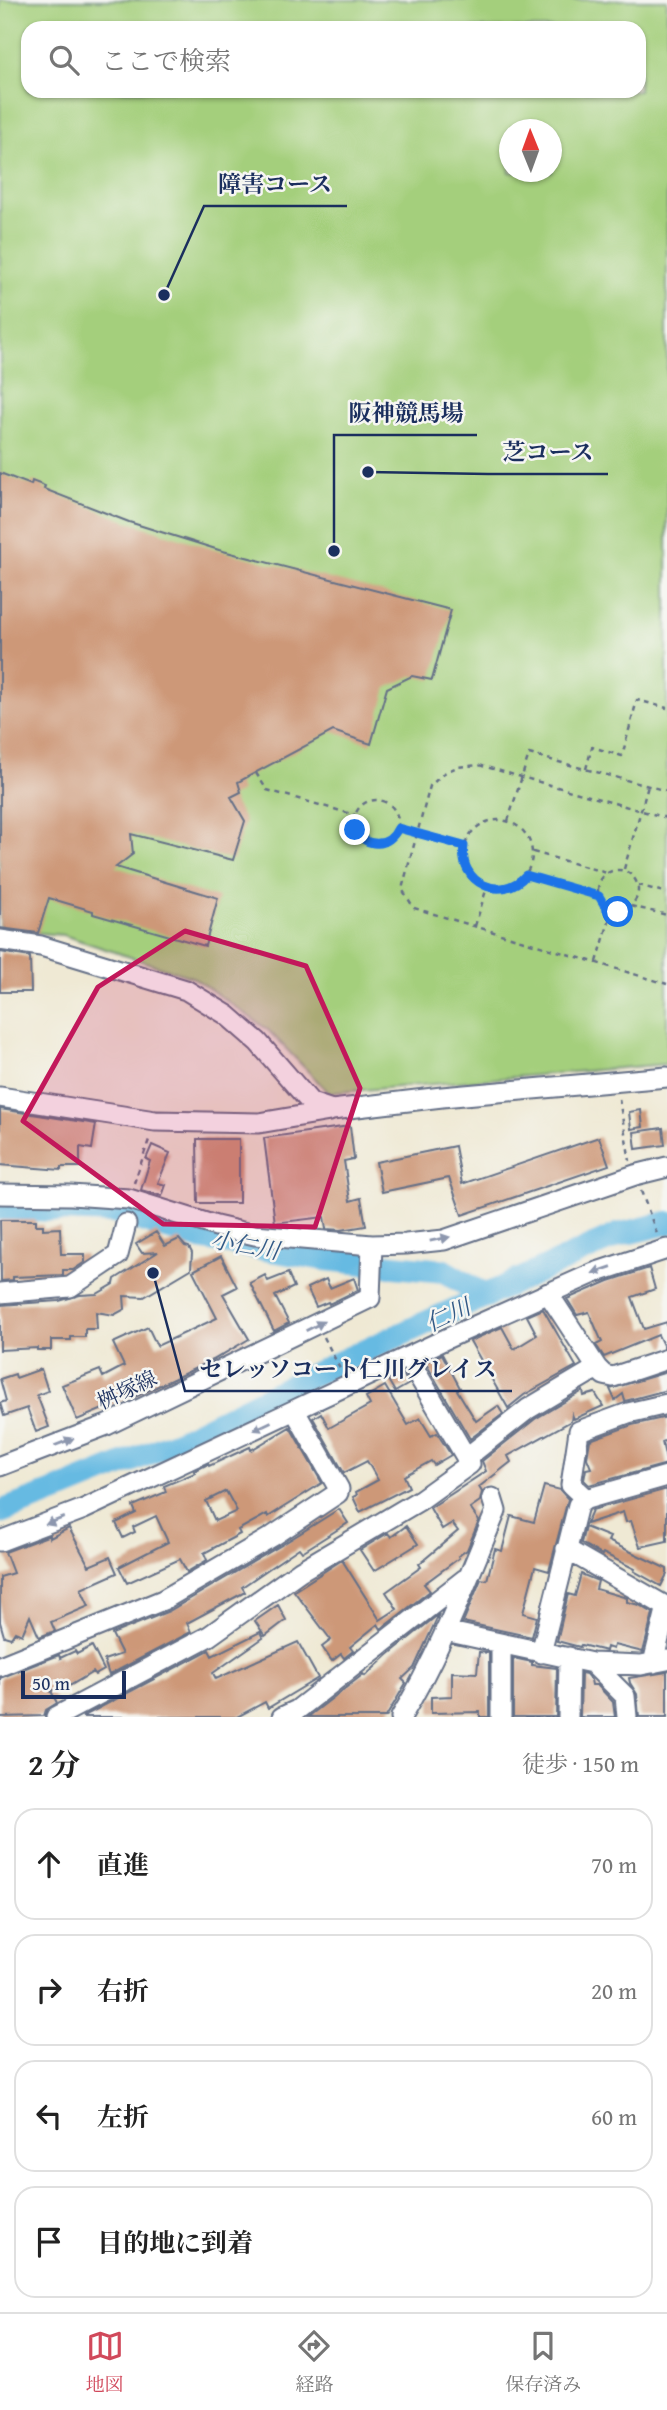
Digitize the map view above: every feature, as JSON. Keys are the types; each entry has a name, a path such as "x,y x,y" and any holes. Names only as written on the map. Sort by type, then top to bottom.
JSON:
{"street":[{"path":"0,940 41,946 186,990 227,1016 258,1042 311,1103 331,1110"},
{"path":"0,1097 155,1121 259,1123 331,1110 667,1077"},
{"path":"0,1194 71,1195 132,1191 255,1235 373,1247 444,1240 637,1184 667,1167"},
{"path":"0,1293 70,1287 118,1255 126,1224"},
{"path":"0,1541 84,1509 548,1293 664,1246"},
{"name":"桝塚線","path":"0,1466 107,1425 370,1298 373,1247"},
{"path":"548,1293 604,1375 613,1377 667,1359"},
{"path":"57,1717 209,1636 300,1571 430,1493 470,1464 408,1358"},
{"path":"466,1458 528,1409 597,1368"},
{"path":"586,1499 571,1485 579,1431 628,1413 667,1404"},
{"path":"0,1666 163,1600 273,1536 338,1493 339,1489 295,1411"},
{"path":"541,1653 578,1505 586,1499 667,1476"},
{"path":"401,1717 418,1689 445,1632 496,1511 492,1498"},
{"path":"445,1632 592,1663 641,1665 660,1661 667,1607 566,1549"},
{"path":"293,1715 468,1576"},
{"path":"501,1644 501,1717"},
{"path":"568,1717 569,1657"},
{"path":"592,1663 625,1696 627,1717"}],"path":[{"path":"586,769 592,747 622,756 637,700 667,708"},
{"path":"508,821 529,754 667,791"},
{"path":"667,818 479,765 457,767 444,772 430,786 402,889 414,908 667,984"},
{"path":"256,772 267,790 355,815"},
{"path":"624,869 648,786"},
{"path":"377,799 384,801 396,810 398,828 386,842 371,844 359,836 354,823 355,815 363,803 377,799"},
{"path":"496,819 508,821 525,833 533,852 532,863 526,875 510,887 487,887 476,881 468,872 464,861 464,846 474,829 484,822 496,819"},
{"path":"398,828 464,846"},
{"path":"533,852 607,873"},
{"path":"624,869 634,875 638,885 631,906 612,911 602,904 599,896 607,873 624,869"},
{"path":"526,875 599,896"},
{"path":"638,885 667,893"},
{"path":"475,926 487,887"},
{"path":"631,906 667,915"},
{"path":"597,963 612,911"},
{"path":"617,1082 637,1184 664,1246"},
{"path":"132,1191 150,1135"},
{"path":"323,1335 344,1377"}],"highlighted area":[{"path":"185,931 306,966 360,1088 315,1227 163,1224 23,1121 98,987"}],"green space":[{"path":"0,0 667,0 667,1064 329,1093 268,1030 194,978 63,935 0,930"}],"building":[{"path":"0,473 31,485 32,481 45,486 44,489 129,522 219,550 451,610 432,680 412,676 387,688 371,744 333,731 238,782 241,792 231,797 245,821 233,860 131,834 133,854 116,867 218,898 205,946 93,914 93,911 49,898 38,933 0,928"},
{"path":"0,952 30,957 31,992 0,992"},
{"path":"0,1109 96,1124 92,1149 80,1147 80,1167 61,1167 61,1170 0,1165"},
{"path":"641,1110 643,1127 631,1129 629,1112"},
{"path":"350,1126 354,1159 344,1161 350,1201 361,1198 366,1226 341,1230 326,1229 324,1217 275,1223 264,1138"},
{"path":"663,1128 665,1145 636,1149 634,1132"},
{"path":"599,1137 609,1165 462,1215 449,1178 382,1192 376,1162 455,1146 462,1184"},
{"path":"197,1139 239,1139 239,1203 198,1203"},
{"path":"152,1145 170,1153 158,1183 166,1185 162,1196 141,1190 150,1161 146,1159"},
{"path":"0,1220 36,1220 36,1225 43,1225 43,1229 60,1228 61,1254 85,1254 85,1262 73,1270 63,1270 63,1275 13,1277 13,1280 1,1281"},
{"path":"156,1232 165,1246 179,1239 189,1247 192,1253 191,1269 144,1297 124,1296 125,1309 114,1315 96,1312 97,1329 85,1329 85,1337 51,1340 51,1350 0,1350 0,1305 59,1301 97,1294 114,1284 115,1279 158,1252 142,1253 136,1244"},
{"path":"221,1256 237,1287 223,1294 249,1339 213,1360 135,1397 77,1420 62,1385 100,1370 103,1377 124,1366 113,1343 148,1327 157,1346 217,1318 193,1271"},
{"path":"649,1268 655,1289 632,1297 644,1329 667,1322 667,1347 664,1347 658,1335 604,1357 596,1345 602,1342 589,1312 577,1315 567,1299"},
{"path":"288,1273 294,1287 275,1296 289,1323 274,1331 250,1283 265,1275 268,1281"},
{"path":"354,1278 358,1290 316,1307 307,1288 326,1279 330,1288"},
{"path":"543,1309 576,1366 524,1395 508,1408 470,1341 502,1327 514,1349 537,1335 527,1316"},
{"path":"442,1354 460,1388 457,1390 476,1421 498,1406 503,1414 470,1439 425,1362"},
{"path":"41,1369 48,1391 37,1395 49,1427 36,1432 27,1408 4,1416 0,1403 6,1401 0,1379 15,1374 16,1378"},
{"path":"667,1372 667,1390 625,1401 623,1394 615,1400 610,1389"},
{"path":"402,1373 409,1384 395,1392 388,1380"},
{"path":"385,1386 408,1425 420,1418 431,1436 437,1433 451,1455 434,1465 431,1461 404,1476 409,1487 360,1512 353,1497 357,1495 356,1492 378,1480 367,1461 344,1473 313,1418 321,1413 329,1428 370,1405 366,1397"},
{"path":"583,1391 584,1396 595,1393 603,1406 574,1419 572,1414 571,1421 508,1456 511,1462 479,1487 482,1492 480,1501 470,1508 479,1521 467,1550 424,1584 430,1591 381,1629 378,1624 350,1647 353,1651 344,1658 341,1654 332,1661 322,1647 331,1640 294,1591 342,1560 380,1620 397,1609 386,1592 421,1567 419,1564 458,1531 452,1523 442,1529 430,1508 486,1471 482,1461 535,1419"},
{"path":"667,1417 667,1440 662,1442 667,1464 589,1485 584,1480 586,1469 591,1468 587,1458 590,1440 632,1425"},
{"path":"290,1427 322,1483 268,1517 267,1514 238,1530 240,1534 204,1553 207,1560 187,1572 180,1559 127,1583 119,1567 168,1542 156,1516 133,1527 135,1532 123,1538 116,1523 136,1513 133,1506 166,1492 164,1486 195,1473 194,1471 208,1464 209,1466 250,1447 251,1450","holes":["226,1491 237,1511 215,1521 206,1501"]},
{"path":"544,1486 560,1490 568,1499 549,1571 535,1567 523,1613 537,1617 532,1637 463,1622 481,1579 487,1580 495,1549 502,1551 511,1516 534,1522"},
{"path":"667,1489 667,1541 640,1547 631,1521 626,1522 623,1512 586,1524 592,1510"},
{"path":"339,1509 348,1523 302,1552 299,1548 242,1587 245,1592 187,1623 191,1632 109,1675 104,1660 122,1654 112,1634 169,1611"},
{"path":"406,1526 418,1544 374,1571 360,1550 388,1533 391,1537"},
{"path":"585,1527 610,1537 608,1541 667,1569 661,1586 634,1571 635,1569 581,1543"},
{"path":"69,1528 89,1566 110,1557 117,1573 81,1589 89,1606 51,1622 55,1631 39,1637 30,1616 22,1635 15,1632 11,1638 4,1636 0,1622 0,1577 13,1573 5,1552 50,1535 50,1538"},
{"path":"581,1574 598,1581 596,1589 627,1598 627,1602 653,1613 643,1652 614,1645 613,1649 607,1647 606,1651 557,1641 568,1594 575,1596"},
{"path":"278,1605 286,1620 265,1636 255,1621"},
{"path":"439,1614 414,1668 402,1679 406,1683 386,1717 308,1717 363,1674 365,1676"},
{"path":"260,1632 263,1638 213,1673 216,1679 298,1642 318,1678 268,1708 265,1702 237,1717 82,1717 209,1650 212,1656"},
{"path":"92,1646 104,1670 95,1675 93,1672 71,1685 51,1691 57,1703 46,1710 44,1716 0,1717 0,1678 59,1655 60,1658 75,1651 77,1654"},
{"path":"479,1652 489,1653 489,1717 480,1717 480,1712 431,1713 431,1697 452,1696 452,1672 477,1673"},
{"path":"513,1658 532,1662 532,1665 557,1668 556,1717 513,1717"},
{"path":"667,1672 667,1717 639,1717 637,1694 629,1678"},
{"path":"581,1673 586,1674 592,1685 597,1685 613,1702 615,1717 580,1717"}],"waterway":[{"name":"小仁川","path":"0,1208 116,1212 199,1238 325,1259 444,1271 486,1296"},
{"name":"仁川","path":"0,1512 184,1439 310,1376 618,1235 667,1223"}],"place":[{"name":"障害コース","path":"164,295"},
{"name":"芝コース","path":"368,472"},
{"name":"阪神競馬場","path":"334,551"},
{"name":"セレッソコート仁川グレイス","path":"153,1273"}],"route":[{"path":"355,830 371,844 386,842 398,828 464,846 464,861 468,872 476,881 487,887 510,887 526,875 599,896 606,908 618,912"}]}
